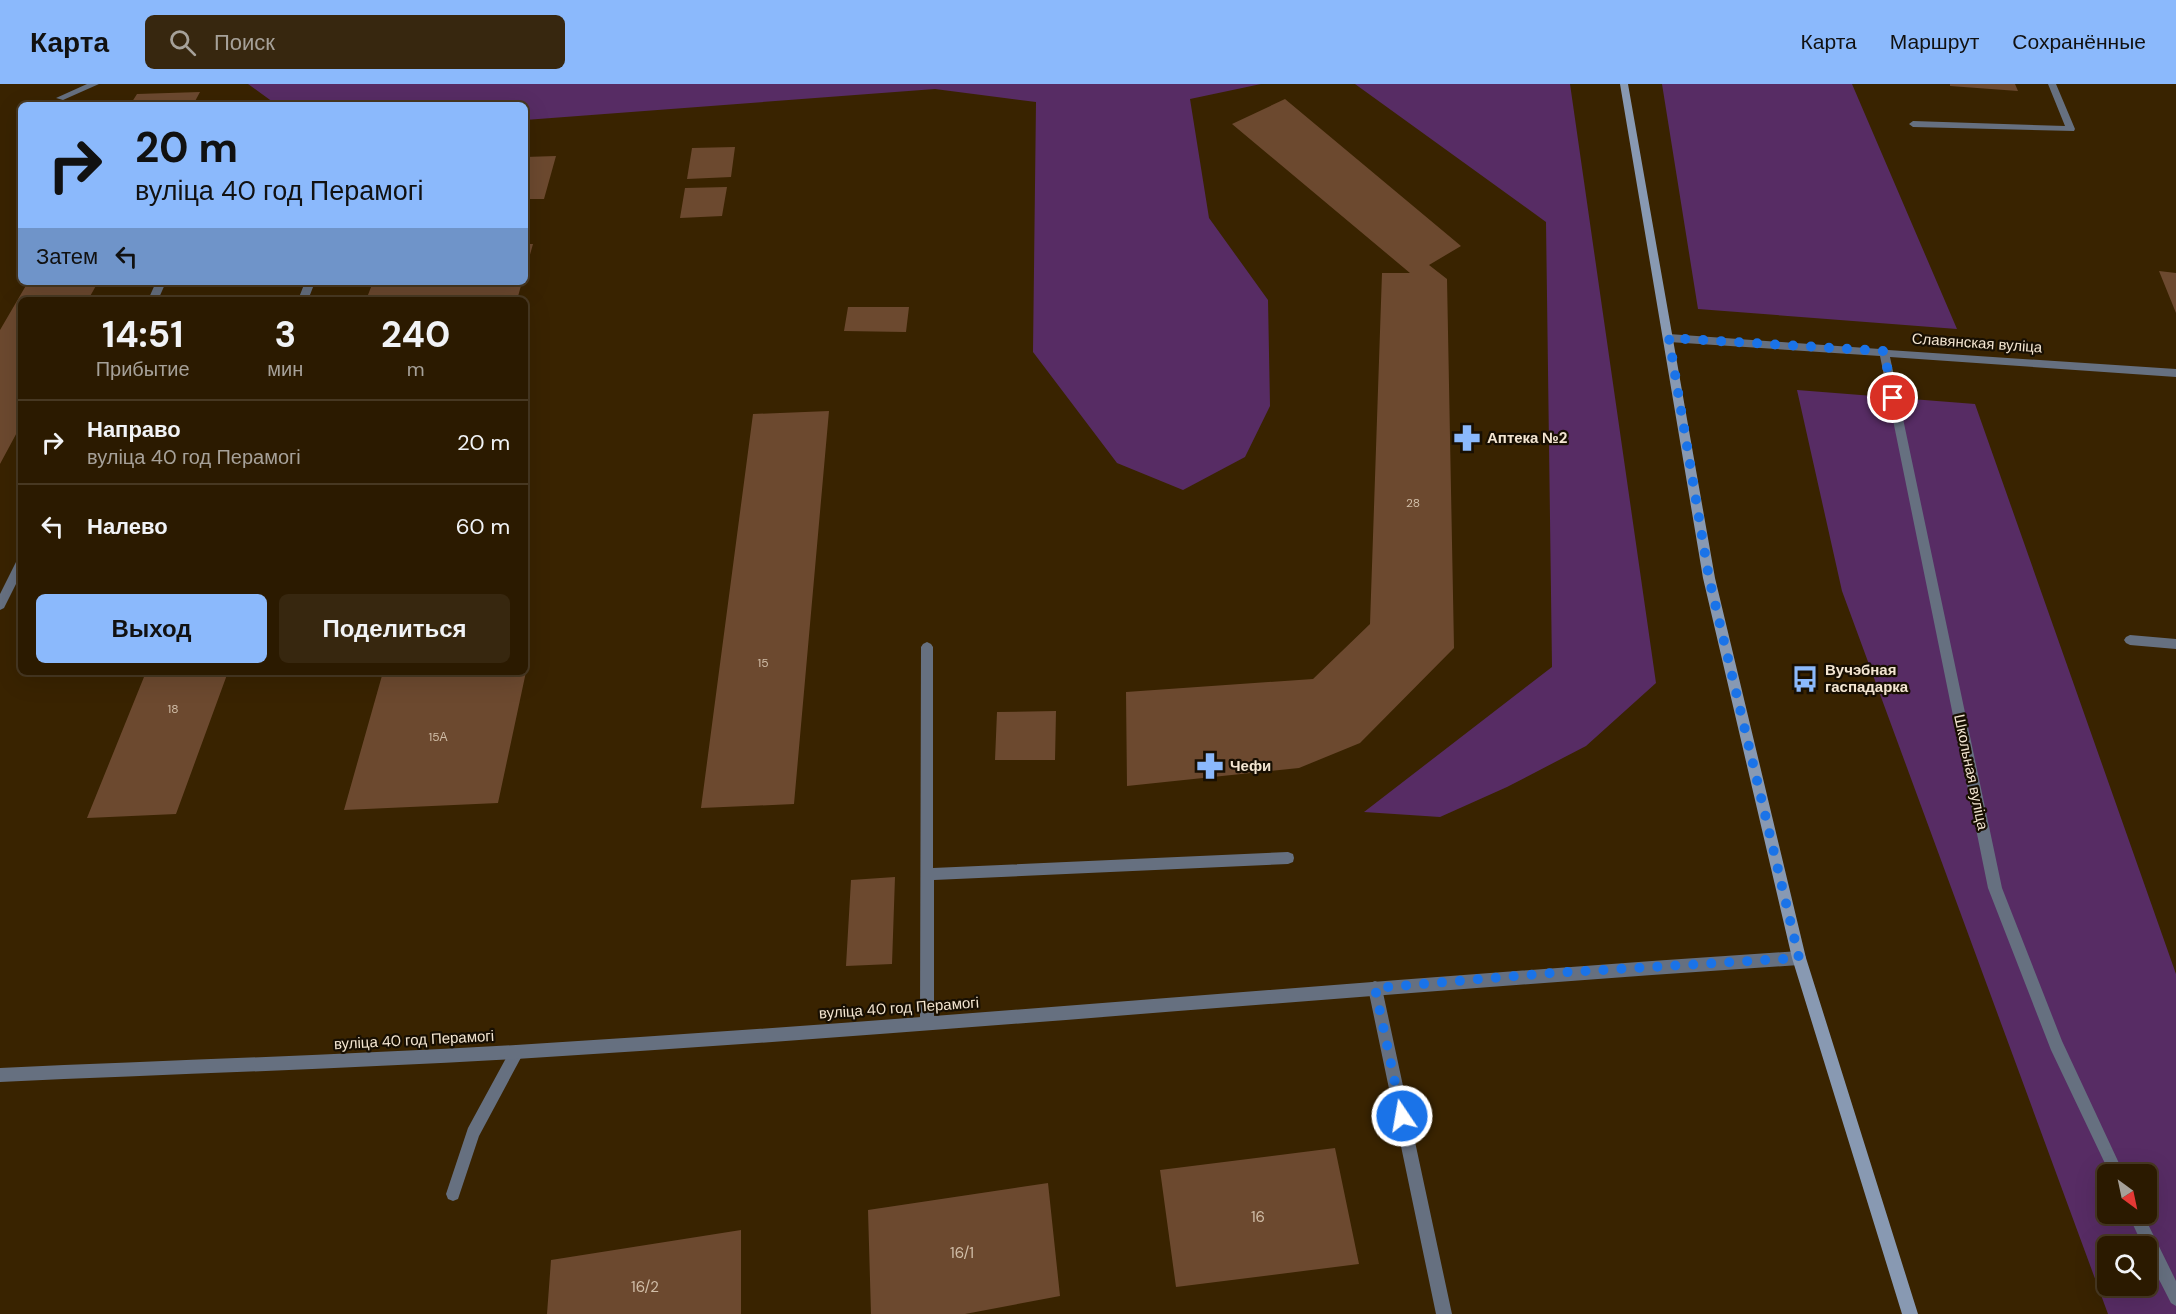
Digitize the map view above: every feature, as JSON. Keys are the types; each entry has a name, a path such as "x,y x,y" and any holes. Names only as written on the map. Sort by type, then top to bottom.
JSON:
{"main road":[{"path":"1624,84 1709,578 1799,958 1910,1314"}],"street":[{"path":"60,98 95,84"},
{"path":"1912,124 2071,129 2052,84"},
{"name":"Славянская вуліца","path":"1669,338 1884,351 2176,373"},
{"name":"Школьная вуліца","path":"1884,351 1995,888 2056,1045 2112,1164"},
{"path":"0,605 18,569"},
{"path":"2130,640 2176,644"},
{"path":"927,647 927,1023"},
{"path":"927,874 1288,858"},
{"name":"вуліца 40 год Перамогі","path":"0,1075 517,1052 927,1023 1553,973 1799,958"},
{"path":"1375,988 1444,1314"},
{"path":"453,1194 473,1133 517,1052"},
{"path":"2141,1224 2176,1298"}],"shaded area":[{"path":"248,84 1261,84 1190,99 1209,218 1268,300 1270,406 1245,457 1183,490 1117,463 1033,352 1036,102 935,89 528,120 528,102 273,102"},
{"path":"1355,84 1570,84 1656,683 1586,746 1507,787 1440,817 1364,812 1552,667 1546,222"},
{"path":"1662,84 1852,84 1957,329 1698,309"},
{"path":"1797,390 1975,404 2176,974 2176,1314 2108,1314 2101,1296 2157,1296 2157,1236 2097,1236 2097,1284 1842,591"}],"building":[{"path":"1950,84 2015,84 2018,91 1950,86"},
{"path":"200,92 195,102 132,102 137,94"},
{"path":"1285,99 1461,246 1429,265 1447,279 1454,648 1360,743 1299,768 1127,786 1126,692 1313,679 1370,624 1382,273 1410,273 1232,124"},
{"path":"735,147 731,177 687,179 692,148"},
{"path":"556,156 544,199 528,199 528,157"},
{"path":"727,187 722,216 680,218 685,188"},
{"path":"528,244 533,244 528,262"},
{"path":"2159,271 2176,273 2176,313"},
{"path":"26,285 96,285 90,297 19,297"},
{"path":"372,285 521,285 518,297 367,297"},
{"path":"18,299 18,431 0,464 0,330"},
{"path":"848,307 909,307 906,332 844,331"},
{"path":"829,411 794,804 701,808 753,414"},
{"path":"145,675 227,675 176,814 87,818"},
{"path":"382,675 525,675 498,803 344,810"},
{"path":"1056,711 1055,760 995,760 997,712"},
{"path":"895,877 892,964 846,966 851,880"},
{"path":"1335,1148 1359,1264 1176,1287 1160,1170"},
{"path":"1048,1183 1060,1296 965,1314 871,1314 868,1210"},
{"path":"741,1230 741,1314 547,1314 551,1260"}],"place":[{"name":"Аптека №2","path":"1467,438"},
{"name":"Вучэбная гаспадарка","path":"1805,679"},
{"name":"Чефи","path":"1210,766"}],"route":[{"path":"1402,1116 1375,988 1553,973 1799,958 1709,578 1669,338 1884,351 1893,398"}]}
